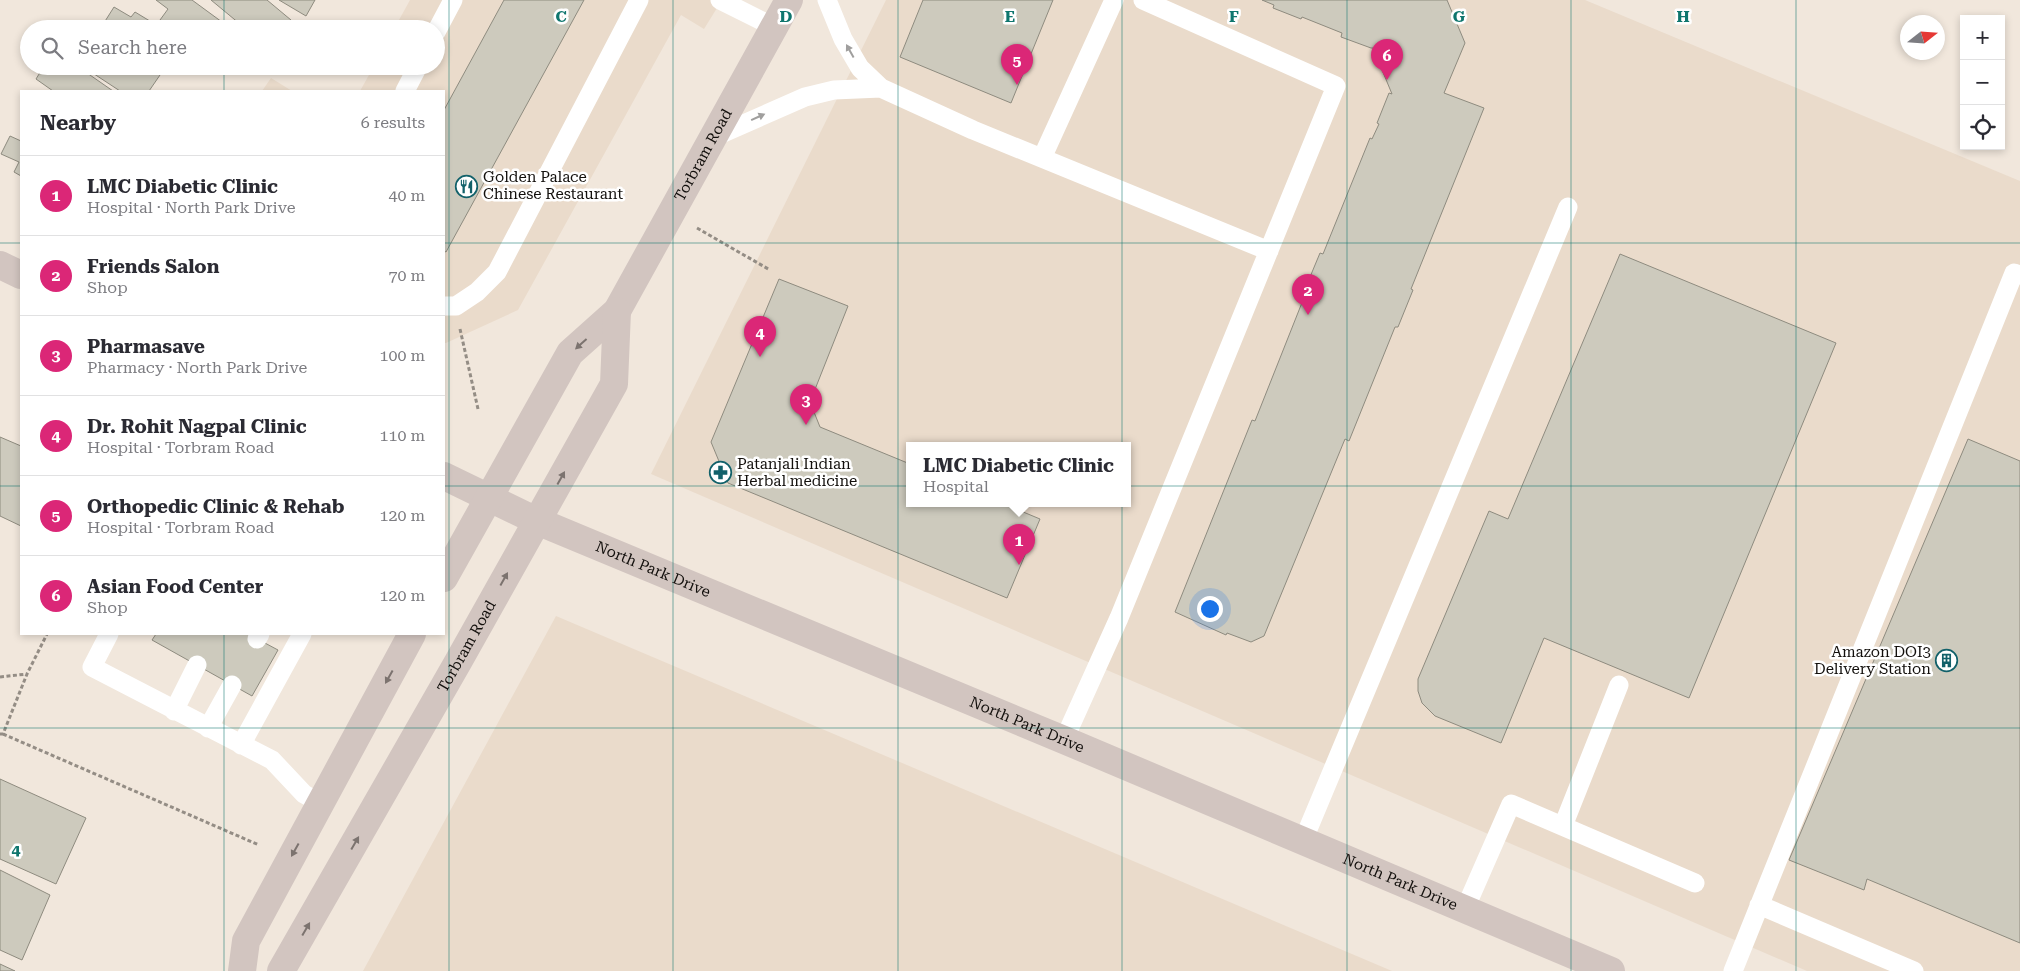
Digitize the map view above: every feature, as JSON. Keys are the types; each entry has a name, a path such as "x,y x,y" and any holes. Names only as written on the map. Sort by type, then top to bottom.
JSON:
{"main road":[{"name":"Torbram Road","path":"445,576 570,353 617,311 790,0"},
{"path":"0,265 20,275"},
{"name":"Torbram Road","path":"280,971 614,384 617,311"},
{"name":"North Park Drive","path":"445,476 537,521 1064,740 1611,971"},
{"path":"242,971 246,941 406,636"}],"lane":[{"path":"443,20 454,0"},
{"path":"450,306 477,292 497,272 638,0"},
{"path":"720,0 774,27"},
{"path":"827,0 843,39 860,68 881,88 973,130 1269,251"},
{"path":"1042,158 1114,0"},
{"path":"1064,740 1119,618 1336,86 1143,0"},
{"path":"406,90 413,75"},
{"path":"714,137 805,97 834,90 881,88"},
{"path":"1303,841 1568,207"},
{"path":"1733,971 2014,273 2020,275"},
{"path":"108,635 92,667 272,760 304,794 320,803"},
{"path":"241,744 301,635"},
{"path":"174,711 197,666"},
{"path":"208,728 232,685"},
{"path":"1563,826 1619,685"},
{"path":"1465,909 1511,804 1695,883"},
{"path":"1759,905 1914,971"}],"path":[{"path":"671,214 770,270"},
{"path":"450,306 478,409"},
{"path":"46,635 2,734 259,846"},
{"path":"0,677 27,674"}],"shaded area":[{"path":"410,0 722,0 704,29 681,15 518,310 446,343 445,90 361,90 369,75 445,75 445,20 399,20"},
{"path":"886,0 1585,0 2020,181 2020,971 1807,971 651,474"},
{"path":"271,78 290,90 263,90"},
{"path":"556,616 1392,971 363,971"}],"building":[{"path":"156,0 192,0 219,20 160,20 168,9"},
{"path":"211,0 267,0 291,20 235,20"},
{"path":"279,0 315,0 306,16"},
{"path":"504,0 584,0 446,252 445,108"},
{"path":"923,0 1053,0 1011,103 900,57"},
{"path":"1262,0 1447,0 1465,43 1444,93 1484,108 1411,289 1413,290 1398,327 1395,327 1349,441 1345,439 1264,636 1251,642 1227,633 1226,635 1175,612 1252,420 1255,421 1320,253 1323,254 1370,138 1372,139 1379,124 1377,123 1389,93 1392,94 1373,48 1341,37 1342,33 1302,17 1301,19 1273,8 1274,5"},
{"path":"114,7 131,17 135,12 148,20 106,20"},
{"path":"38,75 90,75 112,90 52,90 36,79"},
{"path":"96,75 160,75 150,90 118,90"},
{"path":"10,136 20,141 20,175 14,172 19,162 1,154"},
{"path":"1620,254 1836,343 1689,698 1544,638 1501,743 1435,716 1422,703 1418,691 1418,679 1489,511 1508,519"},
{"path":"779,279 848,306 810,402 820,427 906,462 906,507 1011,507 1040,519 1007,598 728,483 711,442"},
{"path":"0,437 20,446 20,526 0,516"},
{"name":"Amazon DOI3 Delivery Station","path":"1968,439 2020,461 2020,943 1867,879 1864,890 1789,860"},
{"path":"155,635 250,635 278,650 252,696 152,640"},
{"path":"0,779 86,818 56,884 0,859"},
{"path":"0,870 50,895 22,960 0,950"},
{"path":"0,964 15,971 0,971"}],"place":[{"name":"Asian Food Center","path":"1387,80"},
{"name":"Orthopedic Clinic & Rehab","path":"1017,85"},
{"name":"Golden Palace Chinese Restaurant","path":"467,186"},
{"name":"Friends Salon","path":"1308,315"},
{"name":"Dr. Rohit Nagpal Clinic","path":"760,357"},
{"name":"Pharmasave","path":"806,425"},
{"name":"Patanjali Indian Herbal medicine","path":"721,473"},
{"name":"LMC Diabetic Clinic","path":"1019,565"},
{"name":"Amazon DOI3 Delivery Station","path":"1947,661"}]}
